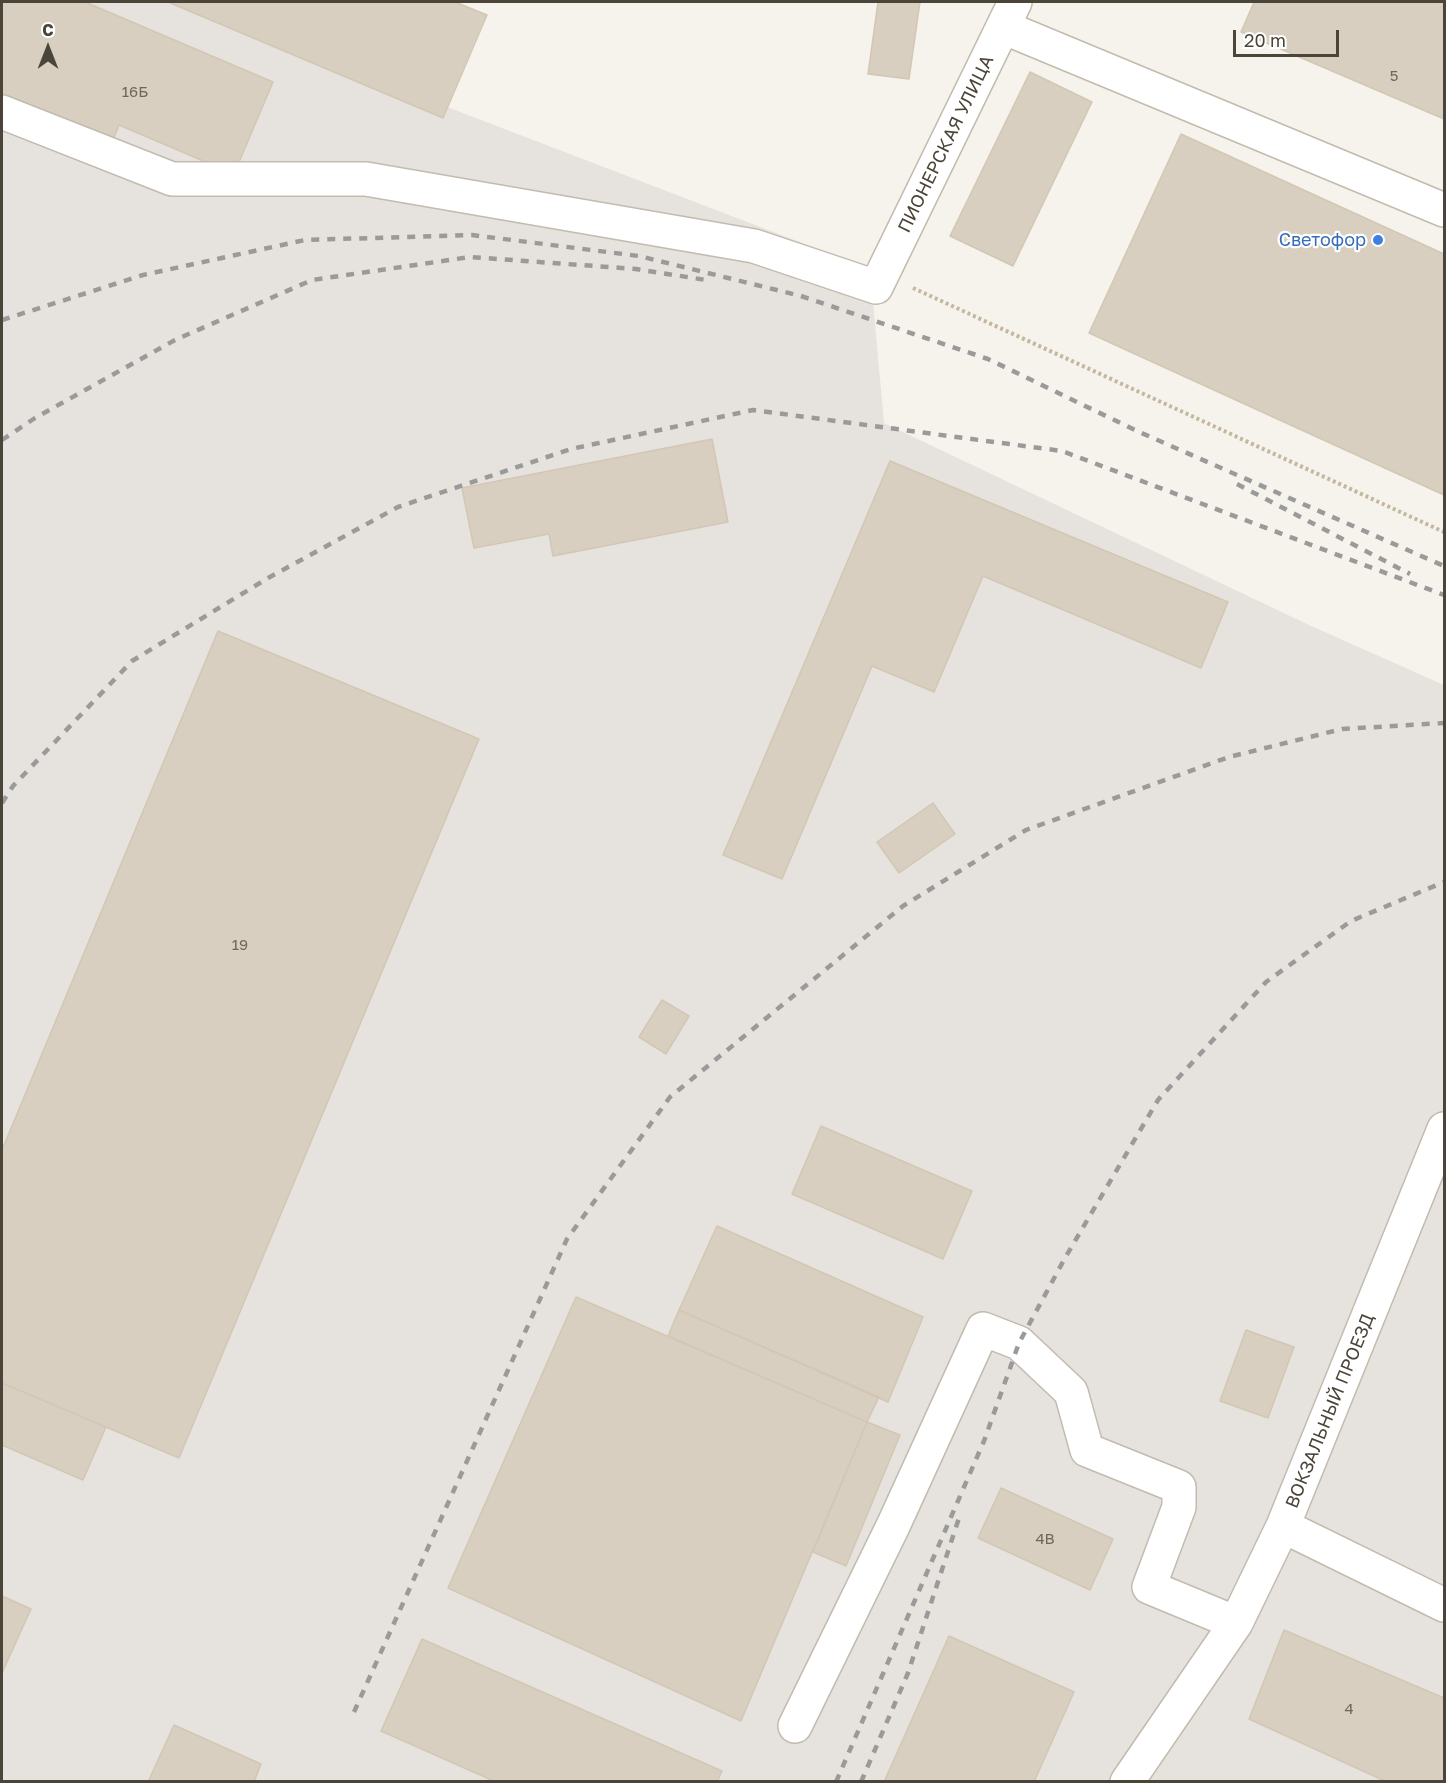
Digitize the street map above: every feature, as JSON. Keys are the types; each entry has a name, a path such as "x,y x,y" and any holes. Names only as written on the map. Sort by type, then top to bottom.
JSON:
{"street":[{"path":"1009,14 1444,210"},
{"name":"ПИОНЕРСКАЯ УЛИЦА","path":"880,280 1009,14"},
{"path":"2,112 172,179 366,179 754,246 880,280"},
{"name":"ВОКЗАЛЬНЫЙ ПРОЕЗД","path":"1444,1129 1283,1526 1444,1605"},
{"path":"795,1726 893,1526 983,1329 1019,1343 1071,1392 1087,1450 1179,1487 1179,1507 1149,1587 1236,1623"},
{"path":"1126,1782 1236,1623 1283,1526"}],"path":[{"path":"880,280 1444,532"}],"shaded area":[{"path":"2,2 173,2 870,269 884,423 1309,625 1444,685 1444,1781 2,1782"}],"building":[{"path":"2,2 85,2 273,82 234,174 119,125 110,148 2,101"},
{"path":"168,2 455,2 487,15 443,118"},
{"path":"878,2 920,2 909,79 868,74"},
{"path":"1254,2 1444,2 1444,119 1241,32"},
{"path":"1030,72 1092,102 1013,266 950,236"},
{"path":"1181,134 1444,254 1444,495 1089,333"},
{"path":"712,439 728,522 553,556 549,534 474,548 462,488"},
{"path":"890,461 1228,602 1201,668 983,576 934,692 872,666 782,879 723,855"},
{"path":"218,631 479,739 179,1458 2,1383 2,1150"},
{"path":"933,803 955,834 899,873 877,842"},
{"path":"662,1000 689,1016 666,1054 639,1037"},
{"path":"821,1126 972,1191 943,1259 792,1194"},
{"path":"717,1226 923,1317 888,1402 679,1310"},
{"path":"576,1297 867,1422 741,1721 448,1588"},
{"path":"679,1310 879,1397 867,1422 668,1336"},
{"path":"1246,1330 1294,1347 1268,1418 1220,1401"},
{"path":"2,1383 106,1427 83,1480 2,1445"},
{"path":"867,1422 900,1435 846,1566 813,1552"},
{"path":"1001,1488 1113,1539 1090,1590 978,1538"},
{"path":"2,1596 31,1609 2,1673"},
{"path":"1284,1630 1444,1698 1444,1782 1387,1782 1249,1719"},
{"path":"949,1636 1074,1692 1034,1782 884,1782"},
{"path":"422,1639 722,1771 717,1782 496,1782 381,1731"},
{"path":"174,1725 261,1764 254,1782 148,1782"}],"railway":[{"path":"2,320 143,275 305,240 472,235 639,256 801,296 988,359 1137,431 1444,566"},
{"path":"2,440 35,418 175,340 312,280 470,257 636,269 706,280"},
{"path":"2,803 13,786 132,661 268,578 398,507 571,449 753,410 1062,451 1444,595"},
{"path":"1237,484 1410,574"},
{"path":"354,1712 567,1239 670,1097 903,906 1026,830 1229,757 1342,729 1444,723"},
{"path":"836,1782 984,1441 1019,1343 1065,1258 1158,1100 1266,982 1351,921 1444,882"},
{"path":"861,1782 908,1673 959,1518"}],"place":[{"name":"Светофор","path":"1378,240"}]}
